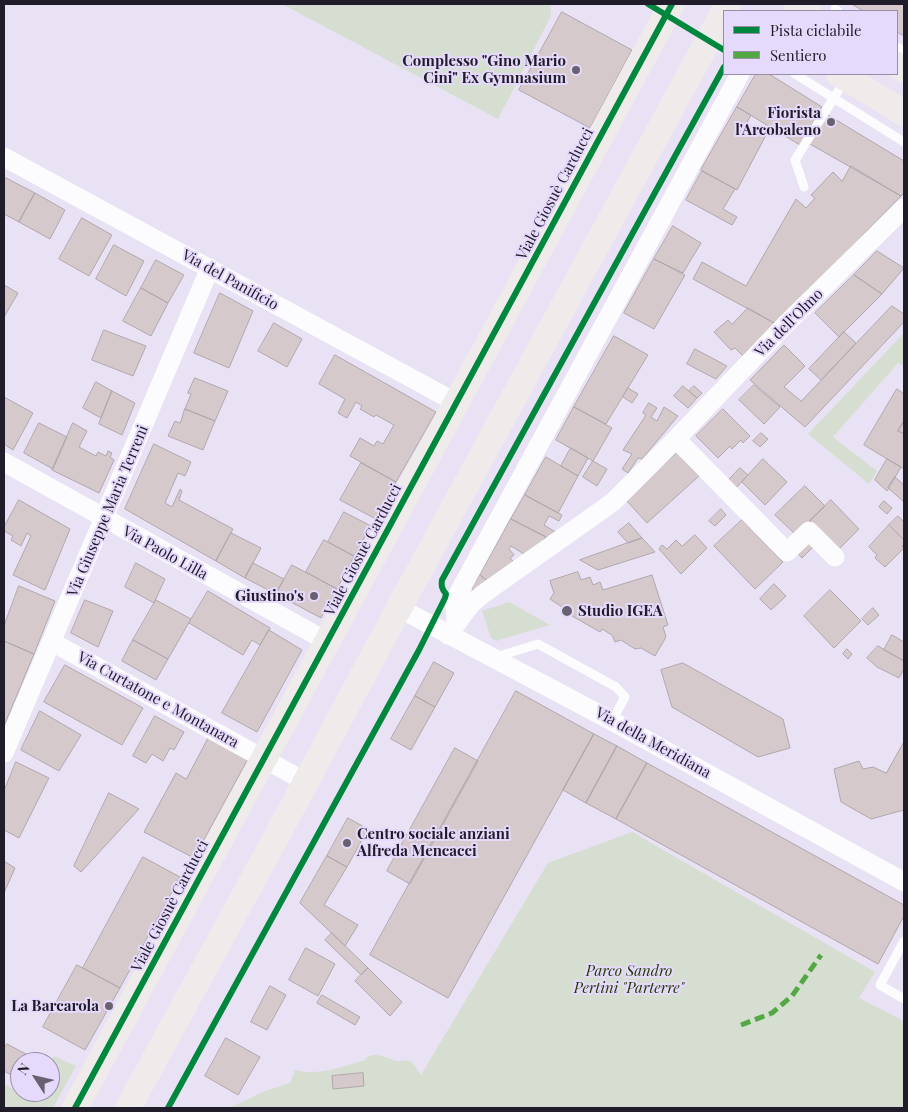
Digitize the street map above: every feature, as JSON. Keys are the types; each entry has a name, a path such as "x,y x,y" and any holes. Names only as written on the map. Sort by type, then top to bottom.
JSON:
{"main road":[{"name":"Viale Giosuè Carducci","path":"75,1108 195,876 264,759 672,4"},
{"path":"128,1108 723,15"},
{"path":"840,83 904,113"}],"street":[{"path":"452,629 458,594 739,75"},
{"name":"Via del Panificio","path":"4,157 457,403"},
{"name":"Via dell'Olmo","path":"452,629 471,604 483,594 613,502 788,322 904,208"},
{"name":"Via Giuseppe Maria Terreni","path":"4,753 210,268"},
{"path":"676,439 787,552 809,531 835,557"},
{"name":"Via Paolo Lilla","path":"4,462 328,642"},
{"name":"Via della Meridiana","path":"399,608 452,629 493,658 612,721 904,882"},
{"name":"Via Curtatone e Montanara","path":"52,642 264,759"},
{"path":"264,759 306,782"}],"lane":[{"path":"801,75 840,83 904,142"},
{"path":"804,187 795,160 840,83"},
{"path":"493,658 538,644 616,688 625,697 612,721"},
{"path":"904,942 880,985 904,998"}],"green space":[{"path":"282,4 550,4 551,16 498,119"},
{"path":"904,333 904,366 898,363 833,437 877,471 869,484 808,434"},
{"path":"509,602 550,625 496,641 491,638 482,611"},
{"name":"Parco Sandro Pertini \"Parterre\"","path":"632,832 875,972 859,998 904,1021 904,1108 229,1108 265,1091 290,1083 295,1070 320,1072 364,1061 367,1057 375,1055 396,1061 409,1061 421,1075 548,863"},
{"path":"60,1059 76,1066 60,1095"},
{"path":"4,1084 10,1087 10,1102 56,1102 53,1108 4,1108"}],"building":[{"path":"852,4 904,4 904,36 898,33 898,10 862,10"},
{"name":"Complesso \"Gino Mario Cini\" Ex Gymnasium","path":"562,12 632,50 590,128 519,90"},
{"path":"755,75 771,75 822,107 800,145 737,107"},
{"path":"737,107 751,115 746,124 766,135 737,190 701,170"},
{"path":"828,115 904,161 904,193 901,196 810,144"},
{"path":"851,166 901,196 776,324 693,279 702,262 746,286 796,199 806,208 815,198 811,195 833,172 842,181"},
{"path":"702,171 735,189 723,209 737,217 732,225 686,200"},
{"path":"6,178 35,193 19,222 4,214 4,181"},
{"path":"35,193 65,210 50,239 19,222"},
{"path":"82,218 112,235 89,276 59,259"},
{"path":"673,226 701,243 683,273 654,259"},
{"path":"114,245 144,261 126,296 96,279"},
{"path":"877,251 904,268 882,294 854,275"},
{"path":"654,259 685,275 654,329 624,313"},
{"path":"156,260 184,275 168,303 141,288"},
{"path":"854,275 882,294 839,337 815,313"},
{"path":"4,285 18,293 4,317"},
{"path":"141,288 168,303 151,336 123,321"},
{"path":"220,293 253,311 229,368 194,353"},
{"path":"892,306 904,314 904,322 805,427 750,380 784,345 805,366 784,387 801,401"},
{"path":"748,308 776,324 743,356 735,348 731,350 714,332 728,320 732,324"},
{"path":"274,323 302,339 287,367 258,351"},
{"path":"104,330 146,346 133,376 92,360"},
{"path":"844,332 856,343 821,380 809,369"},
{"path":"614,336 648,355 606,424 574,407"},
{"path":"695,349 727,366 716,379 687,364"},
{"path":"335,355 436,412 396,482 350,456 360,438 374,446 377,441 383,444 394,425 360,409 362,406 356,402 347,418 338,413 345,399 319,384"},
{"path":"195,378 228,391 215,421 185,409 191,394 188,393"},
{"path":"96,382 112,391 101,418 83,408"},
{"path":"754,385 780,407 764,424 739,400"},
{"path":"683,386 697,398 688,408 674,396"},
{"path":"694,386 702,393 697,398 689,391"},
{"path":"628,388 638,394 632,403 623,397"},
{"path":"897,389 904,394 904,421 898,431 904,434 904,469 864,445"},
{"path":"112,391 135,403 122,435 99,424"},
{"path":"4,397 33,413 13,450 4,444"},
{"path":"649,403 657,408 651,417 657,421 664,407 678,416 642,459 638,458 628,473 622,469 632,454 623,450 646,415 643,413"},
{"path":"574,407 612,428 593,461 556,440"},
{"path":"185,409 215,421 203,450 168,436 175,421 180,423"},
{"path":"723,409 750,436 743,443 741,440 732,449 730,446 718,458 696,436"},
{"path":"904,421 904,434 898,431"},
{"path":"39,423 67,437 53,469 24,453"},
{"path":"73,423 87,431 79,447 96,456 98,452 106,456 108,451 112,453 110,457 114,460 99,493 52,470"},
{"path":"761,433 768,439 760,447 753,441"},
{"path":"154,444 191,462 185,476 178,473 165,503 172,507 180,489 182,491 179,500 233,529 216,561 125,509"},
{"path":"571,448 588,458 578,476 561,466"},
{"path":"677,453 699,476 647,523 625,499"},
{"path":"546,457 578,476 558,513 525,495"},
{"path":"763,459 787,482 765,505 742,482"},
{"path":"887,459 901,467 887,491 875,480"},
{"path":"593,461 607,469 597,486 583,477"},
{"path":"361,463 396,482 376,519 340,500"},
{"path":"740,468 748,475 735,489 727,482"},
{"path":"895,477 904,485 904,502 888,488"},
{"path":"805,486 825,506 796,535 775,515"},
{"path":"525,495 562,515 559,521 549,516 544,525 559,534 529,557 546,537 511,519"},
{"path":"19,500 70,529 45,590 13,575 31,536 27,533 21,546 11,540 13,536 4,531 4,527"},
{"path":"831,500 859,529 838,550 810,521"},
{"path":"884,501 892,508 887,514 879,507"},
{"path":"721,509 726,515 715,526 709,521"},
{"path":"344,512 371,526 354,556 328,542"},
{"path":"898,516 904,522 904,540 889,525"},
{"path":"511,519 546,537 529,557 511,546 509,549 514,555 510,558 517,566 490,583 480,575"},
{"path":"742,520 783,562 755,589 714,546"},
{"path":"629,523 642,538 628,543 618,532"},
{"path":"889,525 904,540 902,546 904,548 885,567 875,558 877,555 869,547"},
{"path":"231,533 261,548 245,578 216,561"},
{"path":"695,535 707,548 681,574 659,549 662,545 667,549 676,540 682,546"},
{"path":"642,538 655,552 598,570 580,560"},
{"path":"324,540 354,556 337,589 306,572"},
{"path":"806,540 813,547 802,558 795,550"},
{"path":"136,563 165,579 154,603 125,587"},
{"path":"253,563 284,579 276,594 245,578"},
{"path":"292,565 337,589 321,618 276,594"},
{"path":"578,572 581,580 590,577 593,585 600,582 603,590 652,575 668,625 663,627 666,637 655,656 641,648 635,649 621,640 615,642 612,635 602,629 600,632 567,613 568,611 550,599 554,593 550,581"},
{"path":"480,575 490,583 476,592 472,589"},
{"path":"774,584 786,596 771,610 760,599"},
{"path":"19,586 55,601 34,654 4,641 4,626"},
{"path":"830,590 861,621 834,648 804,616"},
{"path":"208,591 270,628 260,645 252,640 243,655 189,623"},
{"path":"85,600 113,611 98,647 71,633"},
{"path":"156,600 191,619 168,659 133,640"},
{"path":"873,608 879,615 868,625 862,619"},
{"path":"269,630 302,650 257,732 222,713"},
{"path":"892,635 904,642 904,661 884,650"},
{"path":"133,640 168,659 156,680 122,661"},
{"path":"4,641 34,654 4,726"},
{"path":"878,646 904,661 904,669 899,678 877,667 867,658"},
{"path":"847,649 852,654 848,659 843,654"},
{"path":"434,662 454,673 435,707 415,696"},
{"path":"683,663 783,719 790,748 758,757 672,707 661,670"},
{"path":"65,665 143,708 122,745 44,702"},
{"path":"516,691 594,734 448,998 370,955"},
{"path":"415,696 435,707 411,750 391,739"},
{"path":"40,711 81,735 59,771 21,750"},
{"path":"155,716 184,732 174,750 170,748 163,761 152,754 146,763 133,756"},
{"path":"594,734 617,746 586,803 563,790"},
{"path":"210,735 249,757 194,858 144,832 176,773 186,779"},
{"path":"904,742 904,810 871,819 841,802 834,769 859,761 863,769 873,767 886,773"},
{"path":"617,746 647,763 616,819 586,803"},
{"path":"455,748 478,761 410,884 387,871"},
{"path":"16,762 49,778 19,838 4,830 4,791"},
{"path":"647,763 904,905 904,916 878,964 616,819"},
{"path":"109,793 139,809 81,872 74,866"},
{"name":"Centro sociale anziani Alfreda Mencacci","path":"348,818 368,829 347,867 327,856"},
{"path":"327,856 347,867 324,905 358,925 345,946 300,903"},
{"path":"143,857 180,877 120,988 83,968"},
{"path":"4,861 15,868 4,893"},
{"path":"332,933 368,968 361,975 325,940"},
{"path":"306,948 335,964 318,996 289,980"},
{"path":"77,965 120,988 85,1050 43,1027"},
{"path":"368,968 402,1002 390,1016 355,981"},
{"path":"270,986 286,995 267,1030 251,1022"},
{"path":"322,995 360,1017 355,1025 317,1003"},
{"path":"226,1038 260,1057 238,1095 205,1076"},
{"path":"7,1044 22,1052 10,1052 10,1074 4,1071 4,1049"},
{"path":"363,1073 364,1086 333,1089 332,1076"}],"marked path":[{"path":"741,1025 772,1013 792,996 821,955"}],"cycle path":[{"path":"648,4 723,49"},
{"path":"75,1108 672,4"},
{"path":"168,1108 419,650 445,598 446,594 442,587 442,580 723,69"}],"place":[{"name":"Complesso \"Gino Mario Cini\" Ex Gymnasium","path":"576,70"},
{"name":"Fiorista l'Arcobaleno","path":"831,122"},
{"name":"Giustino's","path":"314,596"},
{"name":"Studio IGEA","path":"567,611"},
{"name":"Centro sociale anziani Alfreda Mencacci","path":"347,843"},
{"name":"La Barcarola","path":"109,1006"}]}
